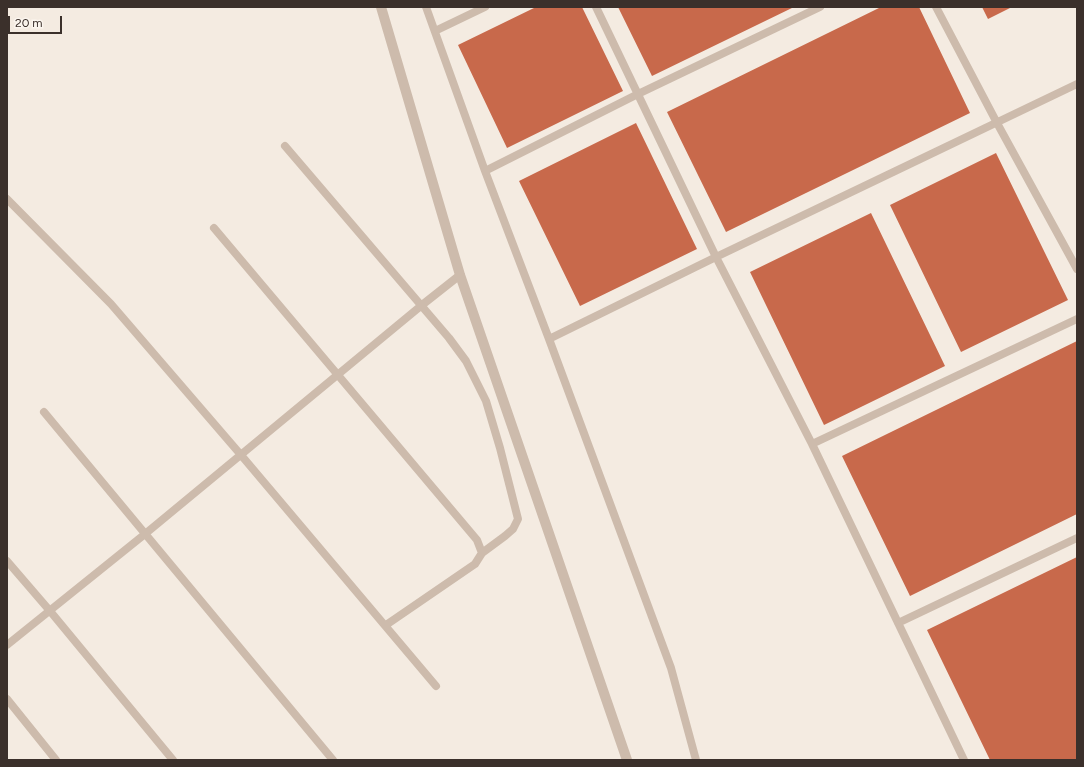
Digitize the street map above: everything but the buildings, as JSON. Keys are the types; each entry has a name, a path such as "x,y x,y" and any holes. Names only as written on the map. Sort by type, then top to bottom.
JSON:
{"street":[{"path":"381,7 460,275 627,760"}],"lane":[{"path":"426,7 484,171 549,339 671,668 696,760"},
{"path":"435,31 485,7"},
{"path":"596,7 716,257 812,444 964,760"},
{"path":"484,171 638,94 820,7"},
{"path":"936,7 1077,269"},
{"path":"549,339 716,257 1077,84"},
{"path":"285,146 422,305 466,361 486,401 500,448 518,519 513,529 482,553 474,564 386,625"},
{"path":"7,199 111,304 241,454 436,686"},
{"path":"214,228 477,540 482,553"},
{"path":"7,645 50,612 460,275"},
{"path":"812,444 1077,319"},
{"path":"44,412 333,760"},
{"path":"898,623 1077,538"},
{"path":"7,561 173,760"},
{"path":"7,699 56,760"}]}
